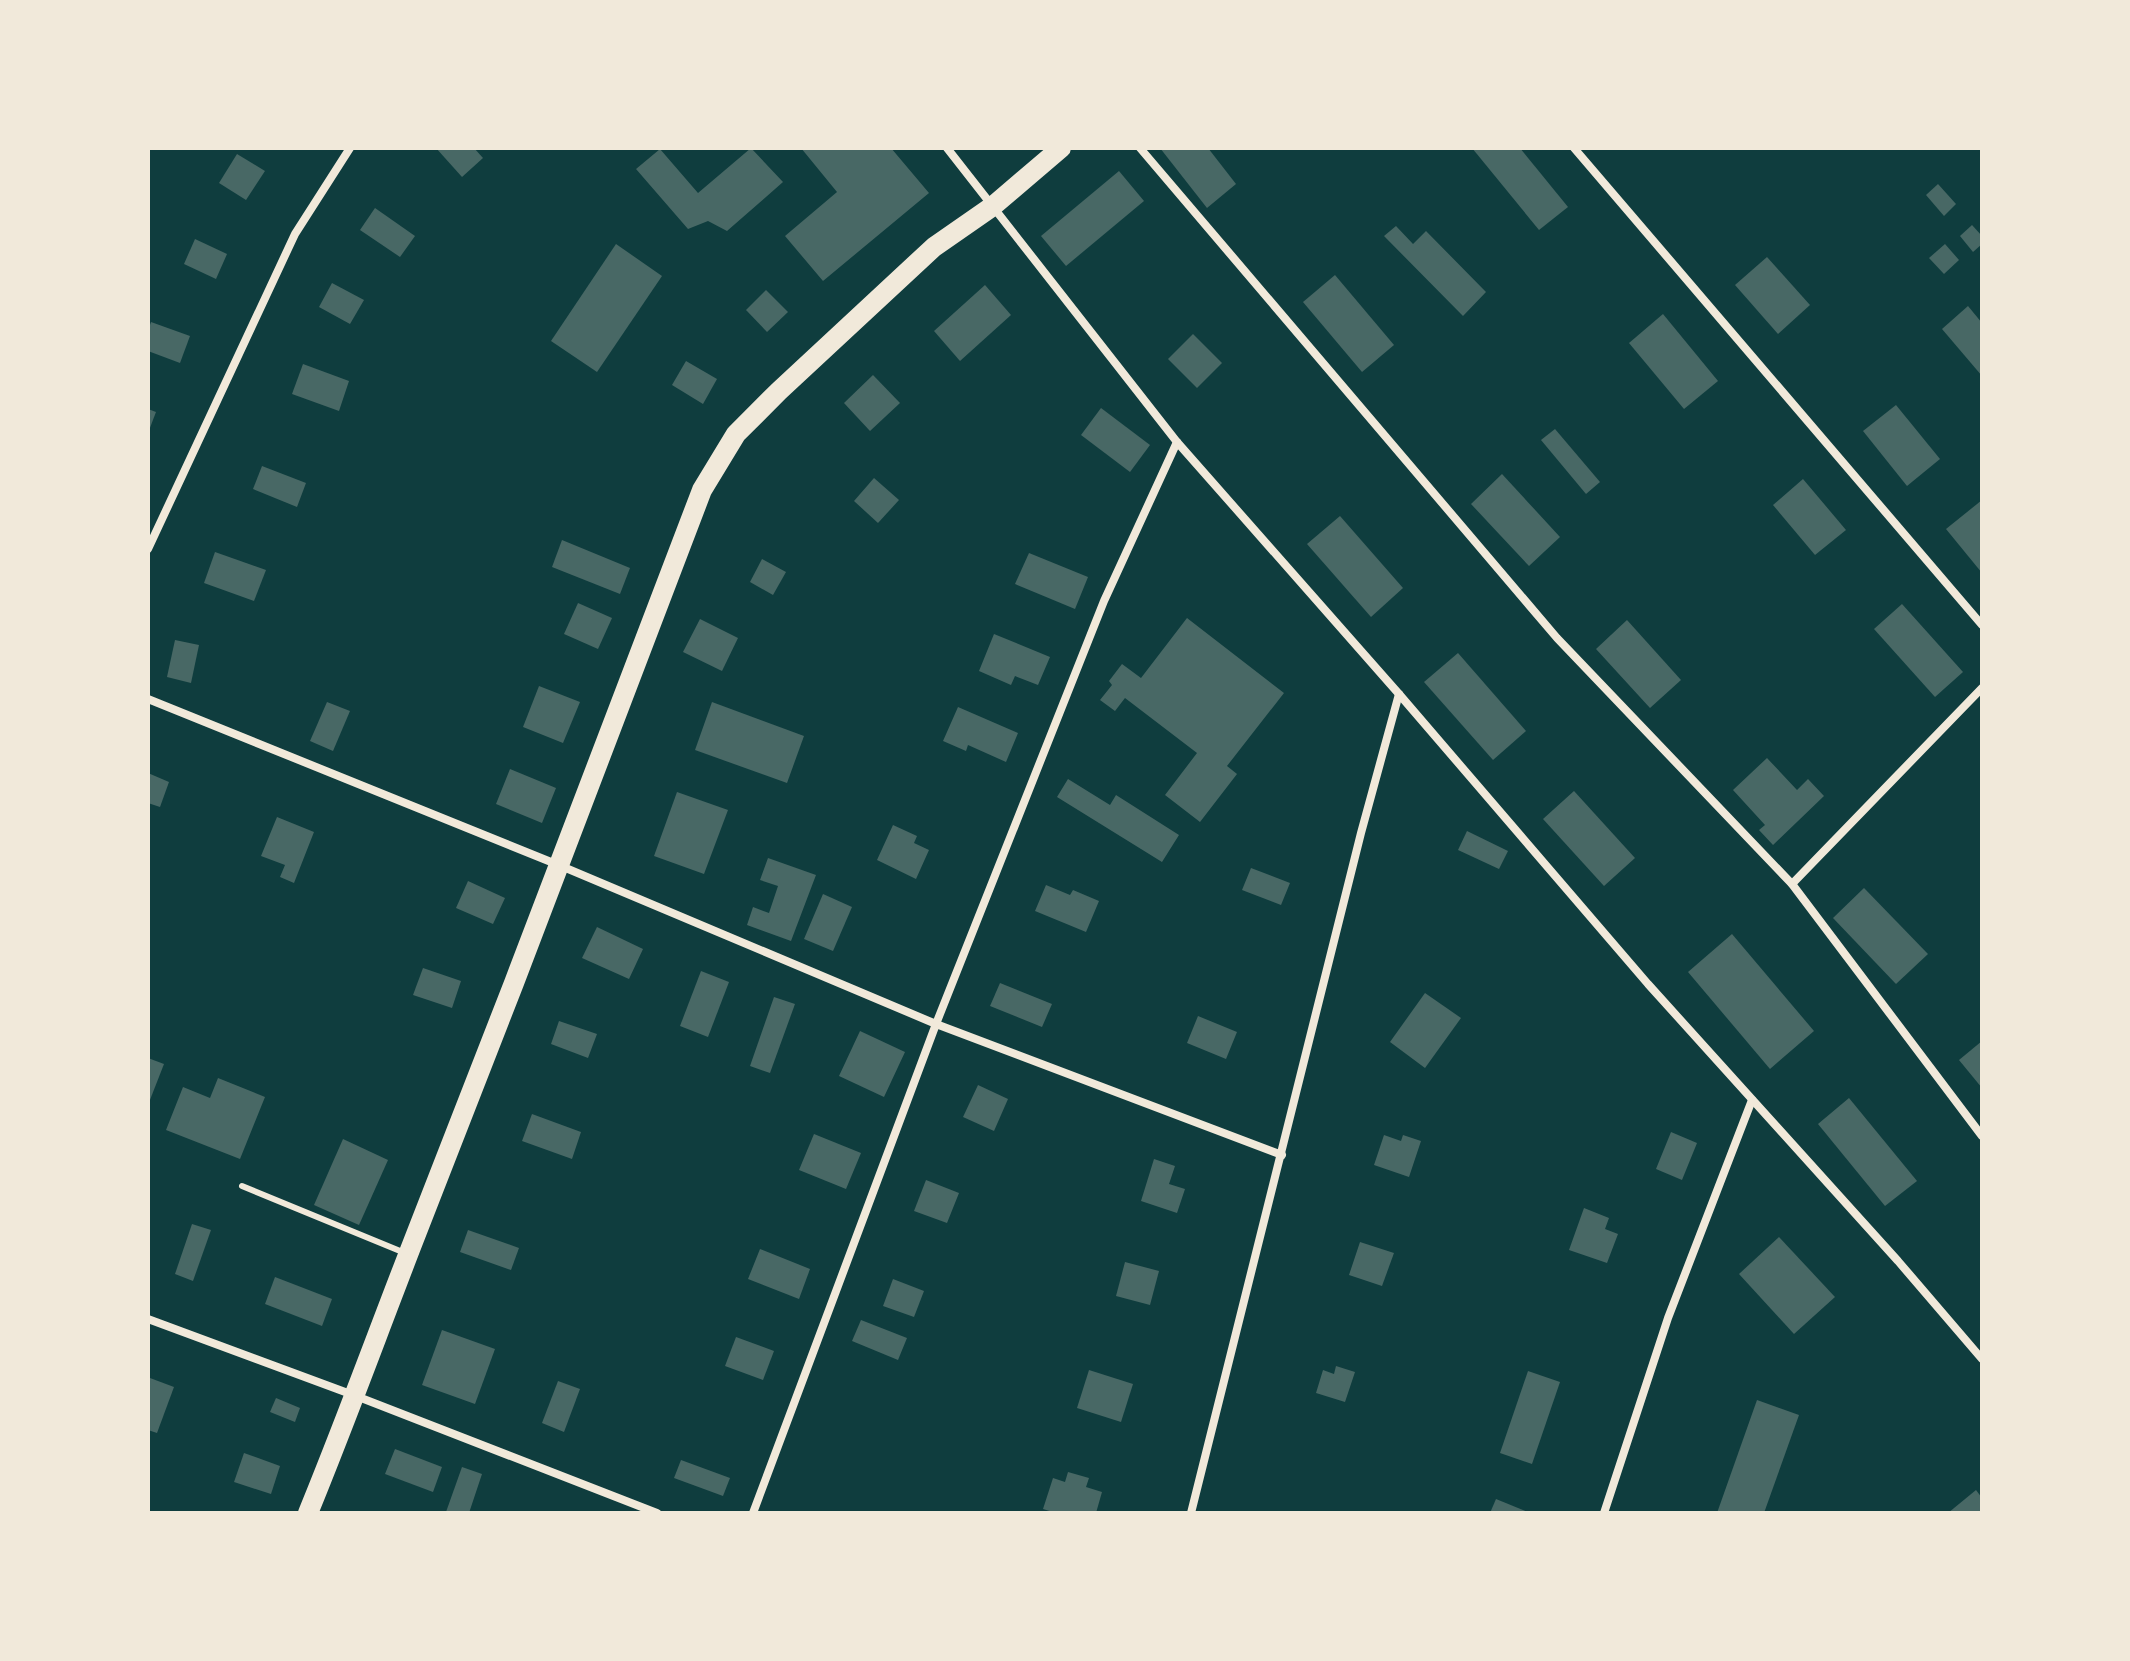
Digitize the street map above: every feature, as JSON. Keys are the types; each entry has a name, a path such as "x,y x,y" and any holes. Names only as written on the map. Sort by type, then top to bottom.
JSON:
{"main road":[{"path":"308,1513 561,866 702,490 736,434 934,247 993,206 1061,148"}],"street":[{"path":"148,549 295,234 350,148"},
{"path":"947,148 1177,442 1648,984 1898,1261 1982,1359"},
{"path":"1140,148 1557,638 1792,884 1982,1136"},
{"path":"1574,148 1982,625"},
{"path":"753,1513 936,1024 1104,601 1177,442"},
{"path":"1792,884 1982,688"},
{"path":"1191,1513 1361,833 1399,694"},
{"path":"148,699 561,866 936,1024 1282,1155"},
{"path":"1604,1513 1668,1318 1752,1100"},
{"path":"148,1319 657,1513"}],"lane":[{"path":"242,1186 408,1254"}],"building":[{"path":"436,148 474,148 483,158 462,177"},
{"path":"751,148 783,182 727,231 708,221 688,229 636,169 660,149 698,193"},
{"path":"801,148 891,148 929,193 823,281 785,236 837,192"},
{"path":"1160,148 1208,148 1236,184 1207,208"},
{"path":"1472,148 1520,148 1568,207 1539,230"},
{"path":"237,154 265,171 246,200 219,183"},
{"path":"1119,171 1144,201 1066,266 1041,236"},
{"path":"1938,184 1956,204 1944,216 1926,195"},
{"path":"375,208 415,236 400,257 360,230"},
{"path":"1972,225 1982,236 1982,244 1973,252 1960,236"},
{"path":"1396,226 1413,244 1426,231 1486,292 1463,316 1384,236"},
{"path":"195,239 227,254 216,279 184,264"},
{"path":"616,244 662,276 597,372 551,341"},
{"path":"1945,244 1959,260 1944,274 1929,258"},
{"path":"1767,257 1810,305 1778,334 1735,285"},
{"path":"1335,275 1394,345 1362,372 1303,302"},
{"path":"332,283 364,300 350,324 319,307"},
{"path":"985,285 1011,315 960,361 934,331"},
{"path":"766,290 788,312 767,332 746,310"},
{"path":"1968,306 1982,323 1982,376 1942,329"},
{"path":"1663,314 1718,381 1684,409 1629,343"},
{"path":"151,322 190,336 180,363 148,351"},
{"path":"1193,334 1222,363 1197,388 1168,359"},
{"path":"686,361 717,379 703,404 672,385"},
{"path":"303,364 349,381 339,411 292,394"},
{"path":"873,375 900,403 870,431 844,403"},
{"path":"1896,405 1940,459 1907,486 1863,431"},
{"path":"1101,408 1150,445 1130,472 1081,435"},
{"path":"148,409 156,412 148,433"},
{"path":"1555,429 1600,482 1586,494 1541,440"},
{"path":"262,466 306,483 297,507 253,489"},
{"path":"1502,474 1560,537 1529,566 1471,504"},
{"path":"874,478 899,500 878,523 854,501"},
{"path":"1803,479 1846,530 1815,555 1773,505"},
{"path":"1982,500 1982,573 1946,529"},
{"path":"1340,516 1403,588 1371,617 1307,544"},
{"path":"562,540 630,568 620,594 552,567"},
{"path":"215,552 266,570 254,601 204,583"},
{"path":"1029,553 1088,577 1075,609 1015,584"},
{"path":"762,559 786,572 773,595 750,582"},
{"path":"578,603 612,618 598,649 564,634"},
{"path":"1902,604 1963,672 1935,697 1874,629"},
{"path":"1187,618 1284,693 1227,766 1237,774 1200,822 1165,795 1197,753 1125,698 1115,711 1100,700 1112,685 1109,681 1122,664 1141,678"},
{"path":"700,619 738,638 722,671 683,652"},
{"path":"1627,620 1681,680 1650,708 1596,649"},
{"path":"994,634 1050,657 1038,685 1015,676 1011,685 979,671"},
{"path":"175,640 199,645 191,683 167,677"},
{"path":"1458,653 1526,731 1493,760 1424,682"},
{"path":"539,686 580,702 563,743 523,727"},
{"path":"327,702 350,711 333,751 310,741"},
{"path":"712,702 804,736 787,783 695,750"},
{"path":"958,707 1018,733 1006,762 968,745 966,751 943,741"},
{"path":"1767,758 1797,790 1808,779 1824,796 1773,845 1759,830 1765,825 1733,790"},
{"path":"510,769 556,788 542,823 496,804"},
{"path":"148,773 169,782 160,807 148,803"},
{"path":"1068,779 1110,805 1116,795 1179,835 1162,862 1057,797"},
{"path":"1574,791 1635,858 1604,886 1543,819"},
{"path":"677,792 728,810 704,874 654,856"},
{"path":"277,817 314,832 294,883 280,877 285,865 261,856"},
{"path":"893,825 917,836 914,843 929,850 916,879 877,860"},
{"path":"1467,831 1508,851 1499,869 1458,850"},
{"path":"768,858 816,875 791,941 747,925 753,907 769,913 778,886 760,880"},
{"path":"1251,868 1290,883 1281,905 1242,890"},
{"path":"468,881 505,898 493,924 456,908"},
{"path":"1046,885 1070,895 1073,890 1099,901 1086,932 1035,911"},
{"path":"1864,888 1928,954 1896,984 1833,918"},
{"path":"823,894 852,907 833,951 804,939"},
{"path":"597,927 643,949 629,979 582,958"},
{"path":"1732,934 1814,1031 1770,1069 1688,972"},
{"path":"423,968 461,981 452,1008 413,995"},
{"path":"701,971 729,982 708,1037 680,1026"},
{"path":"1000,983 1052,1004 1042,1027 990,1006"},
{"path":"1425,993 1461,1018 1425,1068 1390,1042"},
{"path":"774,997 795,1004 770,1073 750,1066"},
{"path":"1198,1016 1237,1032 1226,1059 1187,1043"},
{"path":"559,1021 597,1034 588,1058 551,1044"},
{"path":"860,1031 905,1052 884,1097 839,1076"},
{"path":"1982,1041 1982,1088 1959,1060"},
{"path":"148,1058 164,1064 148,1105"},
{"path":"218,1078 265,1097 240,1159 166,1130 183,1087 210,1098"},
{"path":"978,1085 1008,1099 994,1131 963,1117"},
{"path":"1849,1098 1917,1181 1885,1206 1818,1124"},
{"path":"532,1114 581,1132 572,1159 522,1141"},
{"path":"1671,1132 1697,1143 1682,1180 1656,1169"},
{"path":"814,1134 861,1153 846,1189 799,1170"},
{"path":"1384,1135 1401,1141 1403,1135 1421,1141 1409,1177 1374,1165"},
{"path":"343,1139 388,1160 359,1225 314,1205"},
{"path":"1154,1159 1175,1166 1169,1184 1185,1189 1177,1213 1141,1201"},
{"path":"926,1180 959,1193 947,1223 914,1211"},
{"path":"1584,1208 1609,1218 1605,1229 1618,1234 1607,1263 1569,1250"},
{"path":"192,1224 211,1230 193,1281 175,1274"},
{"path":"468,1230 519,1248 511,1270 460,1252"},
{"path":"1779,1237 1835,1297 1794,1334 1739,1274"},
{"path":"1360,1242 1394,1253 1382,1286 1349,1275"},
{"path":"760,1249 810,1269 799,1299 748,1279"},
{"path":"1125,1262 1159,1271 1150,1305 1116,1296"},
{"path":"275,1277 332,1299 322,1326 265,1304"},
{"path":"893,1279 924,1291 914,1317 883,1306"},
{"path":"861,1320 907,1338 898,1360 852,1341"},
{"path":"442,1330 495,1349 475,1404 422,1385"},
{"path":"736,1337 774,1351 763,1380 725,1366"},
{"path":"1336,1366 1355,1372 1345,1402 1316,1393 1323,1370 1334,1374"},
{"path":"1089,1370 1133,1384 1121,1422 1077,1408"},
{"path":"1528,1371 1560,1382 1532,1464 1500,1453"},
{"path":"150,1378 174,1387 157,1433 148,1430"},
{"path":"558,1381 580,1389 564,1432 542,1423"},
{"path":"276,1398 300,1408 295,1422 270,1412"},
{"path":"1757,1400 1799,1415 1764,1513 1717,1513"},
{"path":"395,1449 442,1467 433,1492 385,1474"},
{"path":"244,1453 280,1466 271,1494 234,1482"},
{"path":"681,1460 730,1478 723,1496 674,1478"},
{"path":"462,1467 482,1474 469,1513 446,1512"},
{"path":"1068,1472 1089,1478 1086,1487 1102,1492 1096,1513 1056,1513 1043,1509 1053,1478 1065,1482"},
{"path":"1976,1490 1982,1498 1982,1513 1948,1513"},
{"path":"1496,1499 1530,1513 1490,1513"}]}
